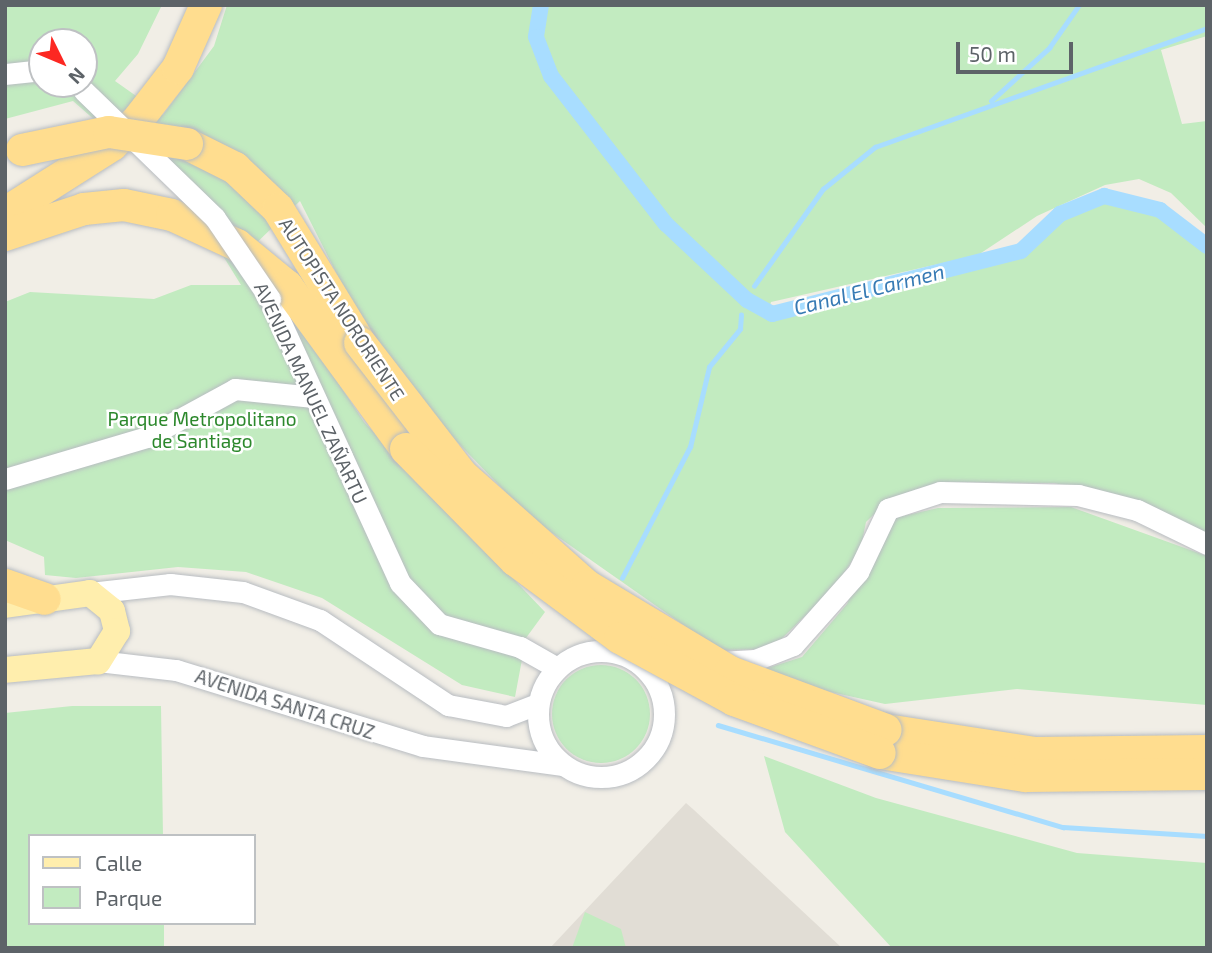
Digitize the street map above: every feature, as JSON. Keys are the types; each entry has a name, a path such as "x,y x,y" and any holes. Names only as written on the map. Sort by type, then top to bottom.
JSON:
{"highway":[{"path":"5,213 103,152 137,121 178,68 206,5"},
{"name":"AUTOPISTA NORORIENTE","path":"11,154 108,132 187,144 234,168 278,209 360,343 462,475 587,586 730,672 883,742 1035,754 1207,751"},
{"name":"AUTOPISTA NORORIENTE","path":"5,235 84,209 140,207 187,222 237,245 275,274 406,449 506,552 620,638 734,700 883,742 1015,775 1207,774"},
{"path":"5,258 106,221 187,222"},
{"path":"5,585 45,599"}],"main road":[{"path":"5,605 90,593 117,625 113,645 98,661"},
{"name":"AVENIDA SANTA CRUZ","path":"5,670 98,661"}],"street":[{"path":"5,74 28,72"},
{"name":"AVENIDA MANUEL ZAÑARTU","path":"91,98 215,218 270,299 388,561 414,601 460,634 520,647 556,668"},
{"path":"5,479 147,437 234,389 314,397"},
{"path":"635,660 663,701 653,750 616,776 579,774 562,765 539,732 538,704 556,668 586,652 635,660 755,660 793,645 858,572 888,509 940,492 1101,499 1207,544"},
{"path":"90,593 170,583 243,592 320,620 448,705 506,716 538,704"},
{"name":"AVENIDA SANTA CRUZ","path":"98,661 176,670 423,746 562,765"}],"shaded area":[{"path":"686,803 694,810 842,948 550,948"}],"green space":[{"name":"Parque Metropolitano de Santiago","path":"5,5 162,5 138,54 115,81 163,115 214,46 227,5 1207,5 1207,36 1161,50 1182,124 1207,121 1207,228 1171,193 1139,179 1105,185 1037,216 978,255 771,302 767,317 796,316 844,297 1024,255 1063,218 1104,201 1158,215 1207,253 1207,535 1133,500 1054,483 943,482 891,498 866,522 861,547 835,587 771,649 719,650 531,518 430,414 358,316 300,201 250,249 364,422 545,612 526,638 515,697 462,685 322,598 246,572 178,567 76,578 45,575 44,557 5,540 5,302 30,292 154,299 191,285 241,285 191,204 73,101 5,119"},
{"path":"1071,507 1207,556 1207,705 1017,689 885,704 749,674 802,657 847,604 885,520 938,508"},
{"path":"601,665 620,669 636,679 646,695 650,714 646,733 636,749 620,759 601,763 582,759 566,749 556,733 552,714 556,695 566,679 582,669"},
{"path":"72,706 161,706 163,834 28,834 28,925 164,925 164,948 5,948 5,713"},
{"path":"764,756 876,798 1077,853 1207,863 1207,948 892,948 785,832"},
{"path":"585,912 621,929 626,948 572,948"}],"waterway":[{"name":"Canal El Carmen","path":"541,5 536,37 551,76 666,224 747,300 772,314 1021,251 1060,214 1104,196 1160,210 1207,246"},
{"path":"991,101 1049,48 1079,5"},
{"path":"754,286 823,189 875,147 1207,28"},
{"path":"622,578 690,447 709,367 740,329 741,315"},
{"path":"718,725 1063,827 1207,836"}]}
